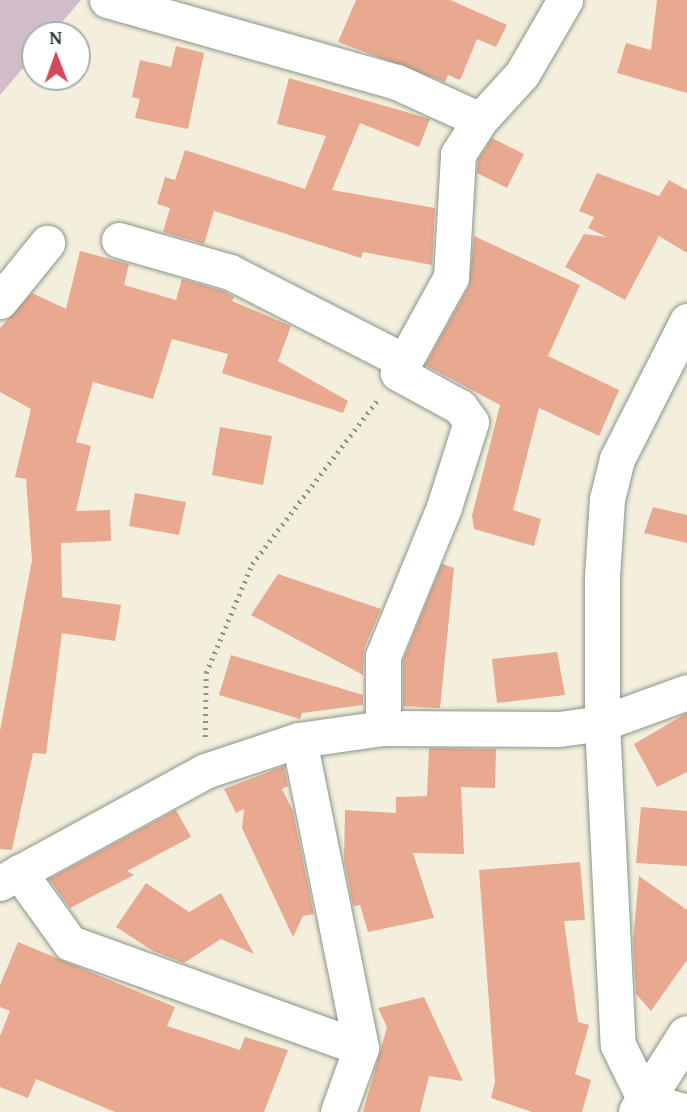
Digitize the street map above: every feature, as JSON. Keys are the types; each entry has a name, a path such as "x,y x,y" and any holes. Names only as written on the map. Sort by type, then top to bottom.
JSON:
{"highway":[{"path":"641,1106 687,1035"}],"street":[{"path":"107,0 397,82 480,120"},
{"path":"401,367 451,277 458,154 480,120 522,74 565,0"},
{"path":"119,240 230,272 401,367 460,407 471,422 444,507 383,656 383,729"},
{"path":"0,301 47,243"},
{"path":"687,321 635,416 617,458 607,499 602,723 618,1045 641,1106 687,1112"},
{"path":"361,1048 70,943 10,878 205,771 299,740 383,729 559,729 602,723 687,692"},
{"path":"299,740 361,1048 338,1112"}],"path":[{"path":"205,771 206,673 252,564 401,367"}],"shaded area":[{"path":"0,0 81,0 63,21 21,21 21,70 0,95"}],"building":[{"path":"356,0 450,0 507,25 496,47 477,39 460,80 448,75 445,82 338,42"},
{"path":"657,0 687,0 687,93 617,73 626,43 651,50"},
{"path":"176,46 204,53 188,129 135,118 140,99 132,97 140,60 171,67"},
{"path":"289,78 430,119 419,147 360,123 332,190 435,208 432,265 363,252 361,258 214,211 204,244 163,232 170,208 157,204 165,177 175,180 185,150 305,189 326,136 277,124"},
{"path":"492,138 524,154 507,188 477,173 478,160"},
{"path":"597,173 659,196 669,180 687,190 687,253 659,236 625,300 565,267 584,234 607,237 588,228 594,217 579,211"},
{"path":"474,236 580,285 548,356 619,390 599,436 539,408 513,510 541,519 534,546 474,529 472,516 500,405 425,365 469,286"},
{"path":"80,251 129,264 124,285 176,300 182,279 223,291 234,297 232,301 291,326 278,361 348,401 343,413 222,373 228,354 172,339 153,399 93,382 76,442 91,446 76,511 110,510 111,541 61,543 62,597 121,605 115,641 62,633 46,754 33,753 12,850 0,849 0,731 32,560 26,479 15,477 31,409 0,392 0,328 32,293 66,309"},
{"path":"220,427 272,436 263,485 212,475"},
{"path":"135,493 186,502 179,535 129,526"},
{"path":"653,507 687,515 687,543 644,533"},
{"path":"442,564 454,568 440,708 403,706 403,660"},
{"path":"278,574 381,609 364,649 363,675 251,615"},
{"path":"557,652 565,695 497,703 492,659"},
{"path":"231,655 363,695 363,705 302,713 300,719 219,695"},
{"path":"687,713 687,772 657,787 634,744"},
{"path":"429,748 496,749 495,788 461,787 464,854 413,853 434,918 368,932 360,905 353,906 344,859 345,810 396,813 396,797 427,796"},
{"path":"284,766 288,786 282,789 293,811 314,914 303,916 293,937 242,828 244,809 236,813 224,789"},
{"path":"641,807 687,811 687,866 636,863"},
{"path":"176,810 191,837 127,871 134,875 70,908 49,879"},
{"path":"580,862 585,920 564,921 578,1022 589,1025 575,1074 591,1080 582,1112 532,1112 491,1098 495,1082 479,870"},
{"path":"639,876 687,910 687,960 651,1011 636,994 633,941"},
{"path":"146,883 189,912 221,893 254,954 221,939 184,963 153,951 116,927"},
{"path":"18,942 175,1007 167,1026 240,1050 245,1037 288,1050 264,1112 115,1112 36,1079 28,1098 0,1087 0,1036 10,1011 0,1007 0,985"},
{"path":"424,997 463,1081 429,1076 420,1112 363,1112 387,1027 378,1008"}]}
